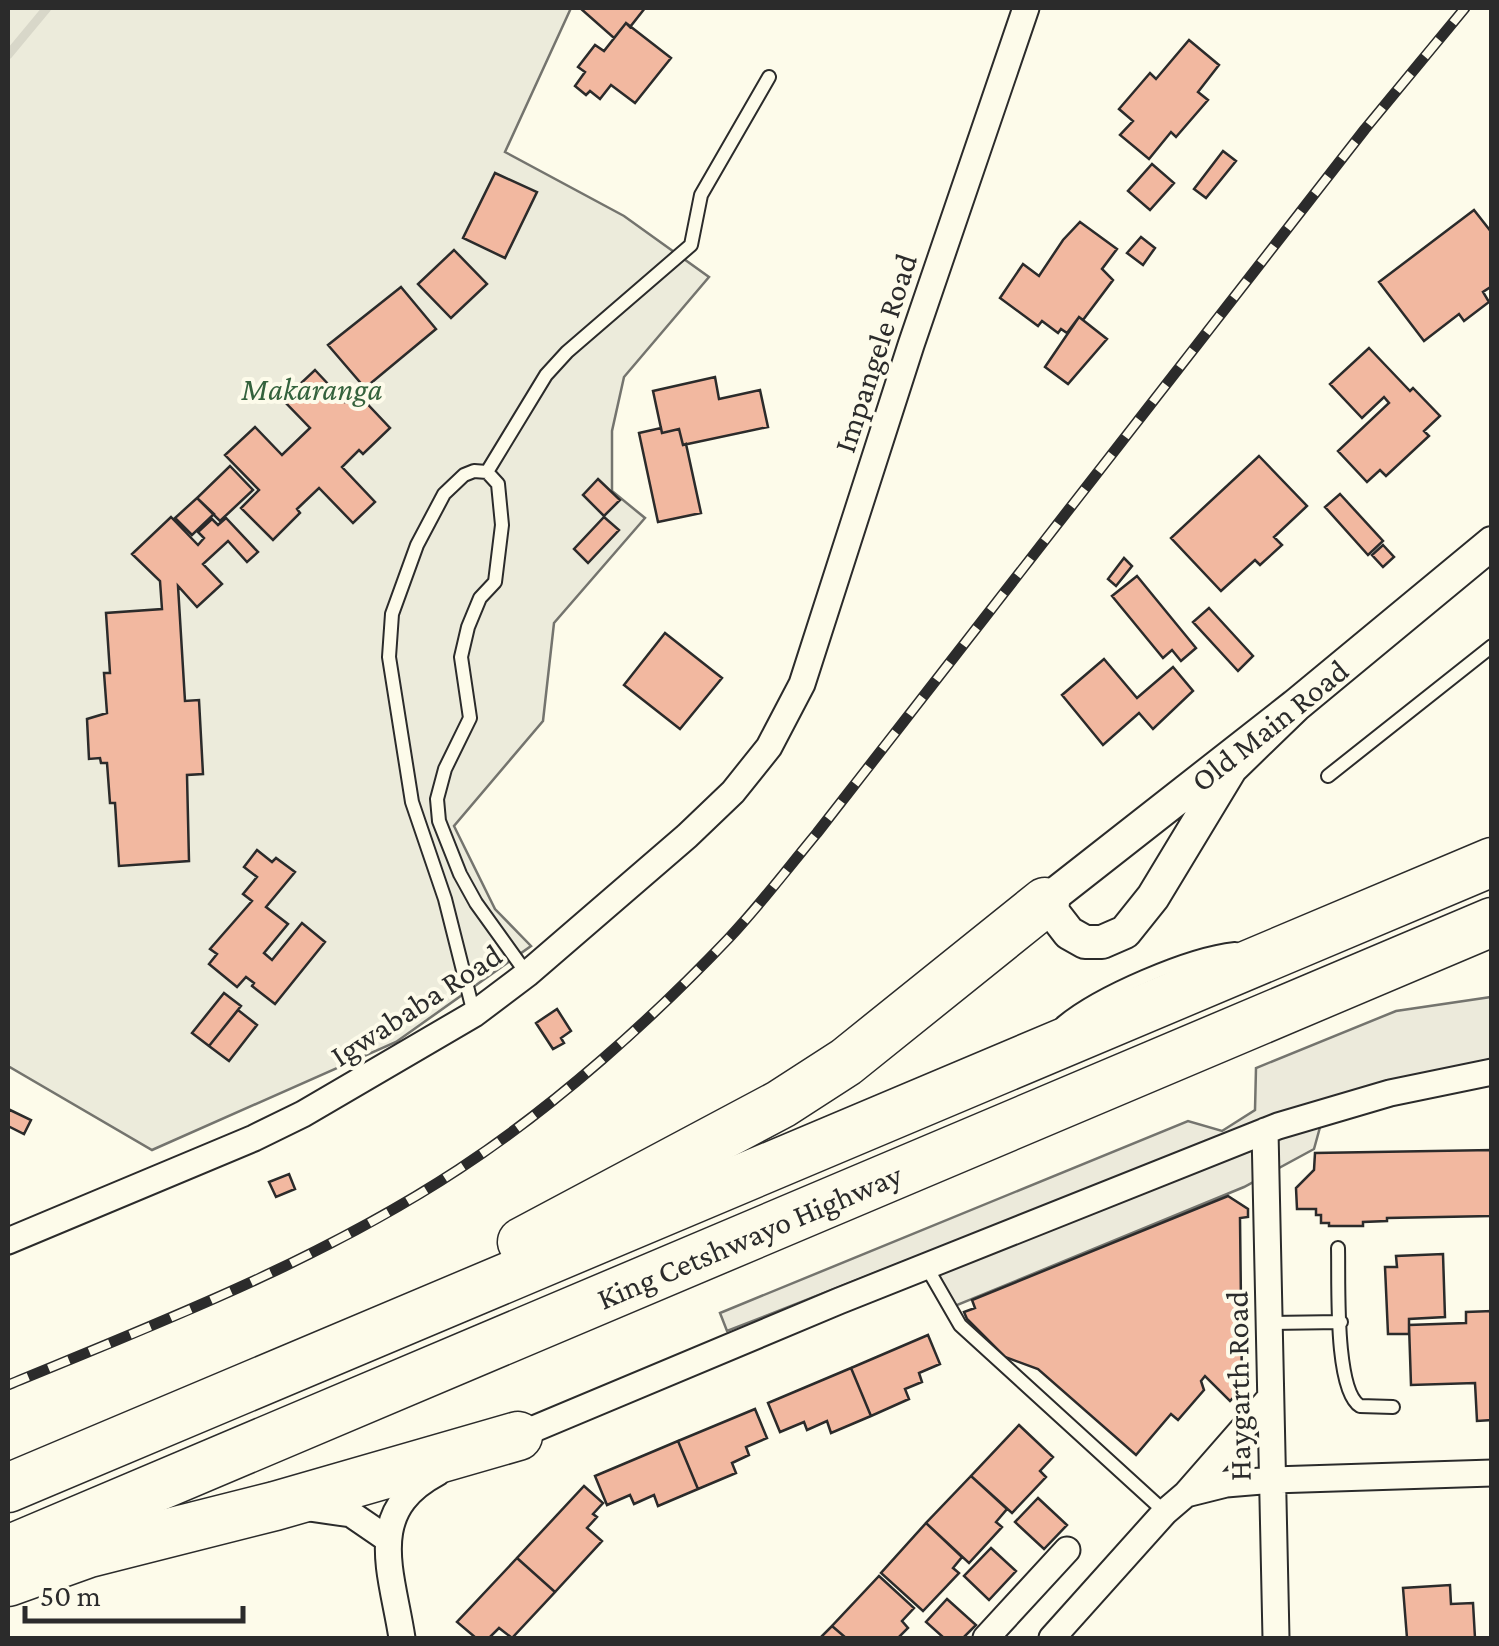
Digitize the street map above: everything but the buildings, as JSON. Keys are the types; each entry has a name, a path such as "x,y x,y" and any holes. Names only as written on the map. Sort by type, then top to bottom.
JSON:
{"highway":[{"name":"King Cetshwayo Highway","path":"8,1488 1492,862"},
{"path":"203,1406 781,1104 896,1024 1045,902"},
{"name":"King Cetshwayo Highway","path":"8,1550 1492,922"},
{"path":"8,1582 89,1553 275,1506 518,1436"}],"street":[{"name":"Impangele Road","path":"786,719 817,644 911,345 1026,8"},
{"name":"Old Main Road","path":"1045,902 1295,706 1492,543"},
{"path":"1045,902 1070,933 1085,942 1102,942 1125,932 1152,897 1231,768 1295,706"},
{"name":"Igwababa Road","path":"8,1241 254,1138 303,1114 474,1014 527,974 687,836 732,792 786,719"},
{"path":"402,1638 386,1538 401,1502 424,1480 518,1436 926,1266 1316,1112 1390,1092 1492,1072"},
{"name":"Haygarth Road","path":"1265,1132 1276,1638"},
{"path":"1052,1638 1270,1398"},
{"path":"1186,1494 1226,1484 1273,1480 1492,1473"},
{"path":"275,1506 350,1514 386,1538"},
{"path":"986,1638 1066,1550"}],"lane":[{"path":"487,472 546,375 691,245 700,196 769,77"},
{"path":"474,1014 445,898 412,802 389,657 392,614 417,545 444,494 474,471 487,472 498,484 502,525 495,582 480,598 464,642 461,657 470,718 445,769 437,799 439,822 476,903 527,974"},
{"path":"1328,776 1492,646"},
{"path":"420,827 439,822"},
{"path":"1338,1248 1344,1372 1353,1401 1360,1406 1393,1407"},
{"path":"926,1266 960,1326 1165,1512"},
{"path":"1269,1324 1341,1322"}],"green space":[{"name":"Makaranga","path":"8,8 571,8 505,152 624,216 709,277 624,377 612,431 612,491 645,518 554,623 543,721 454,826 495,909 531,946 396,1042 152,1150 8,1066"}],"shaded area":[{"path":"1491,997 1491,1065 1327,1102 1314,1149 1244,1187 950,1308 918,1256 727,1331 720,1313 1188,1121 1222,1131 1255,1110 1256,1068 1396,1011"}],"waterway":[{"path":"8,55 47,8"}],"railway":[{"path":"8,1385 238,1288 406,1202 531,1118 667,1000 740,925 817,833 1365,129 1465,8"}]}
